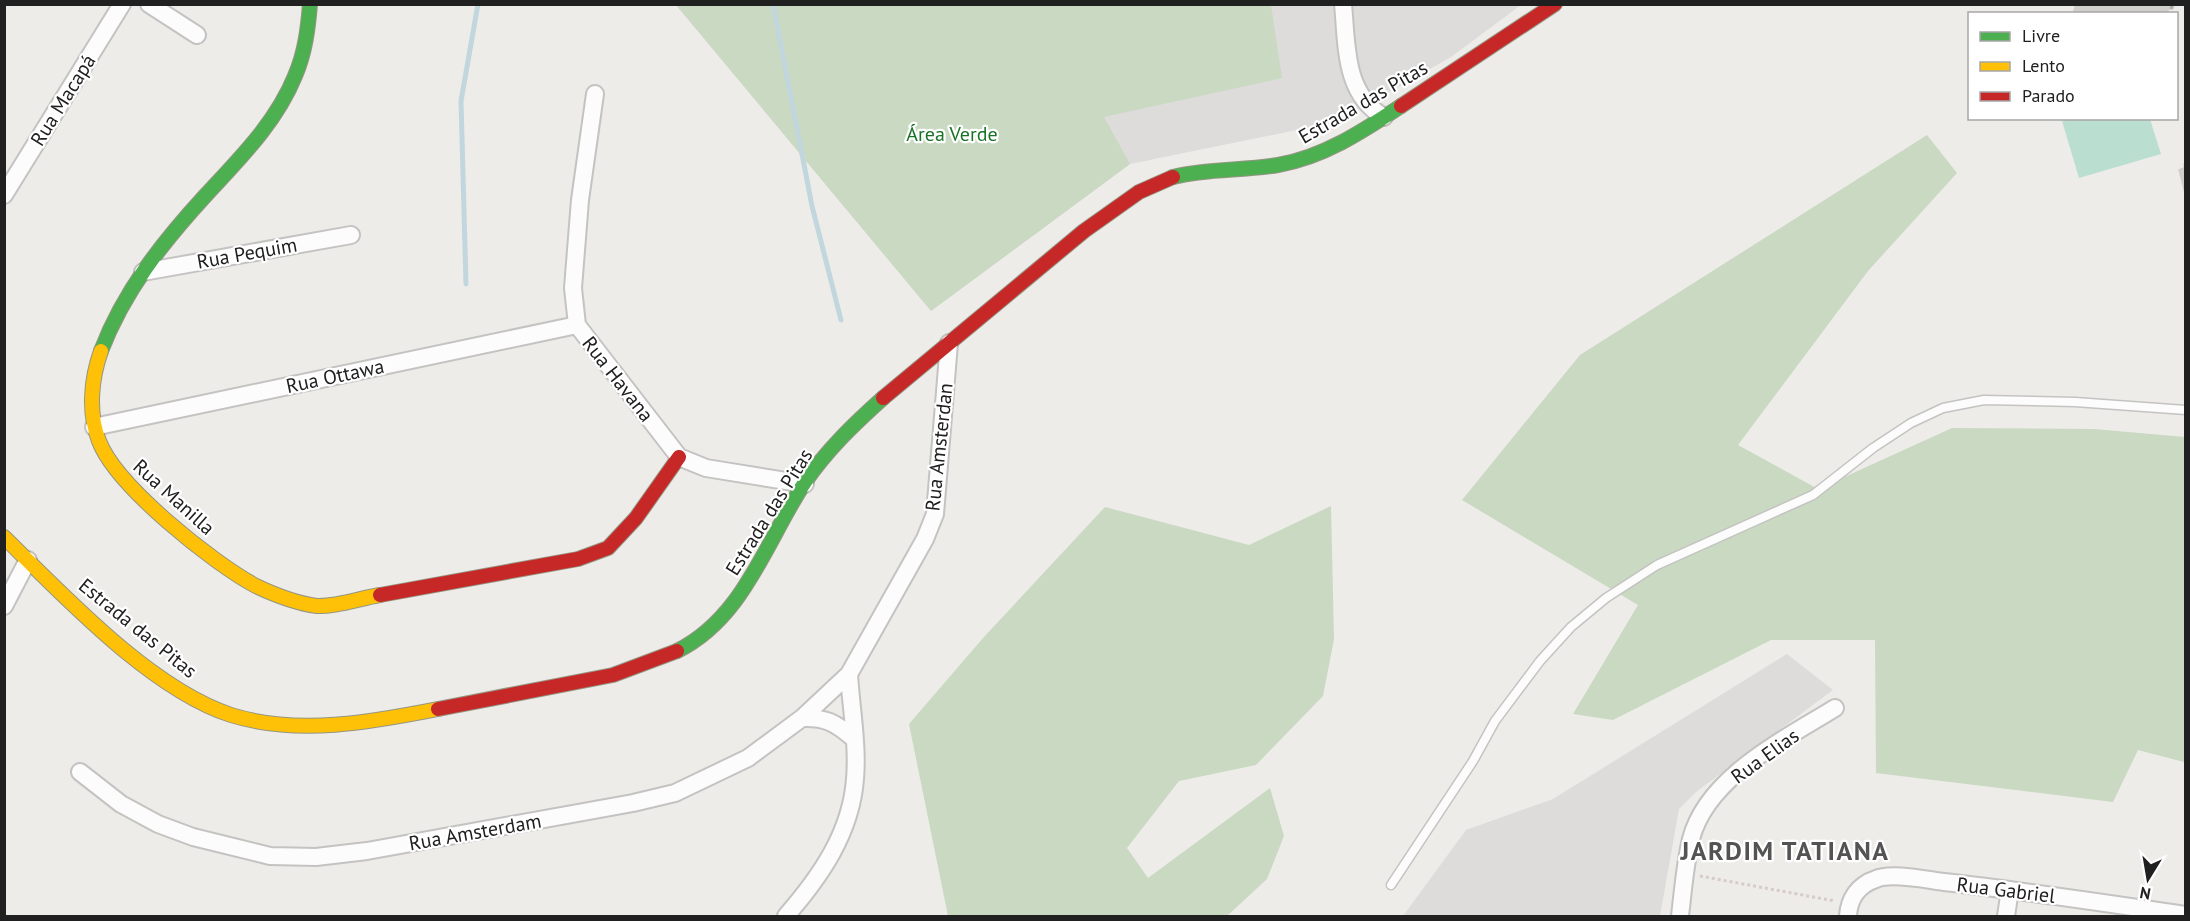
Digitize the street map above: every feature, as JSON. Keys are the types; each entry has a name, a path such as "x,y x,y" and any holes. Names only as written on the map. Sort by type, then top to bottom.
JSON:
{"main road":[{"name":"Rua Manilla","path":"310,4 304,57 273,118 245,155 143,272 125,299 96,365 92,398 94,428 101,448 116,470 146,500 218,561 267,594 294,604 318,606 578,559 608,548 636,518 680,457"},
{"name":"Estrada das Pitas","path":"4,537 140,659 174,686 204,704 231,715 263,722 341,724 581,682 632,668 676,652 703,636 730,612 805,484 820,463 866,415 1101,218 1146,189 1176,176 1262,168 1305,159 1384,117 1555,4"}],"street":[{"name":"Rua Macapá","path":"4,195 122,4"},
{"path":"149,4 197,35"},
{"path":"1343,4 1355,86 1364,102 1384,117"},
{"name":"Rua Havana","path":"595,94 574,269 576,325 680,457 706,468 805,484"},
{"name":"Rua Pequim","path":"143,272 351,235"},
{"name":"Rua Ottawa","path":"94,428 576,325"},
{"name":"Rua Amsterdan","path":"849,674 926,539 935,514 949,344"},
{"path":"4,606 28,560"},
{"path":"786,916 827,863 842,834 855,779 849,674"},
{"name":"Rua Amsterdam","path":"80,772 121,804 158,824 193,837 270,856 316,857 367,851 633,803 675,793 748,758 802,718 849,674"},
{"name":"Rua Elias","path":"1680,916 1692,836 1713,796 1744,765 1835,708"},
{"path":"802,718 822,717 838,725 854,738"},
{"name":"Rua Gabriel","path":"1848,910 1859,889 1877,878 1904,878 2010,890 2186,915"},
{"path":"2006,916 2010,890"}],"lane":[{"path":"1391,885 1473,761 1495,721 1540,661 1571,627 1606,598 1657,565 1813,495 1873,448 1911,423 1942,408 1984,400 2075,402 2186,410"}],"path":[{"path":"1685,874 1848,910"}],"shaded area":[{"name":"Área Verde","path":"676,5 1521,5 1451,57 1336,122 1130,164 931,311"},
{"path":"1787,654 1833,690 1696,792 1679,809 1660,916 1403,916 1466,830 1553,799"}],"green space":[{"name":"Área Verde","path":"676,5 1271,5 1282,78 1104,117 1130,164 931,311"},
{"path":"2150,120 2161,154 2079,178 2062,121"},
{"path":"1927,135 1957,173 1868,271 1738,445 1818,489 1952,428 2094,429 2185,437 2185,757 2184,762 2138,750 2113,802 1876,773 1875,640 1771,640 1613,720 1573,714 1638,605 1462,500 1580,355"},
{"path":"1331,506 1334,639 1323,696 1256,765 1179,781 1127,848 1148,878 1270,788 1284,836 1267,879 1227,916 948,916 909,724 983,638 1105,507 1249,545"}],"building":[{"path":"2076,4 2164,4 2169,6 2168,12 2074,12"},
{"path":"2186,167 2186,197 2179,170"}],"waterway":[{"path":"466,284 461,101 478,4"},
{"path":"773,4 812,206 841,320"}],"traffic: fast":[{"path":"101,351 121,308 145,269 189,214 256,140 278,109 301,59 310,4"},
{"path":"1173,177 1199,172 1265,167 1295,161 1342,142 1401,106"},
{"path":"677,651 700,637 737,599 813,470 841,438 883,398"}],"traffic: slow":[{"path":"101,351 92,396 93,419 99,441 109,459 125,479 168,522 238,575 256,586 285,598 309,605 324,606 380,595"},
{"path":"4,537 81,612 140,663 170,685 231,715 282,725 309,726 361,722 438,709"}],"traffic: jam":[{"path":"1401,106 1555,4"},
{"path":"883,398 1084,231 1139,192 1173,177"},
{"path":"380,595 578,559 608,548 636,518 679,457"},
{"path":"438,709 613,675 677,651"}],"district":[{"name":"JARDIM TATIANA","path":"1785,850"}]}
